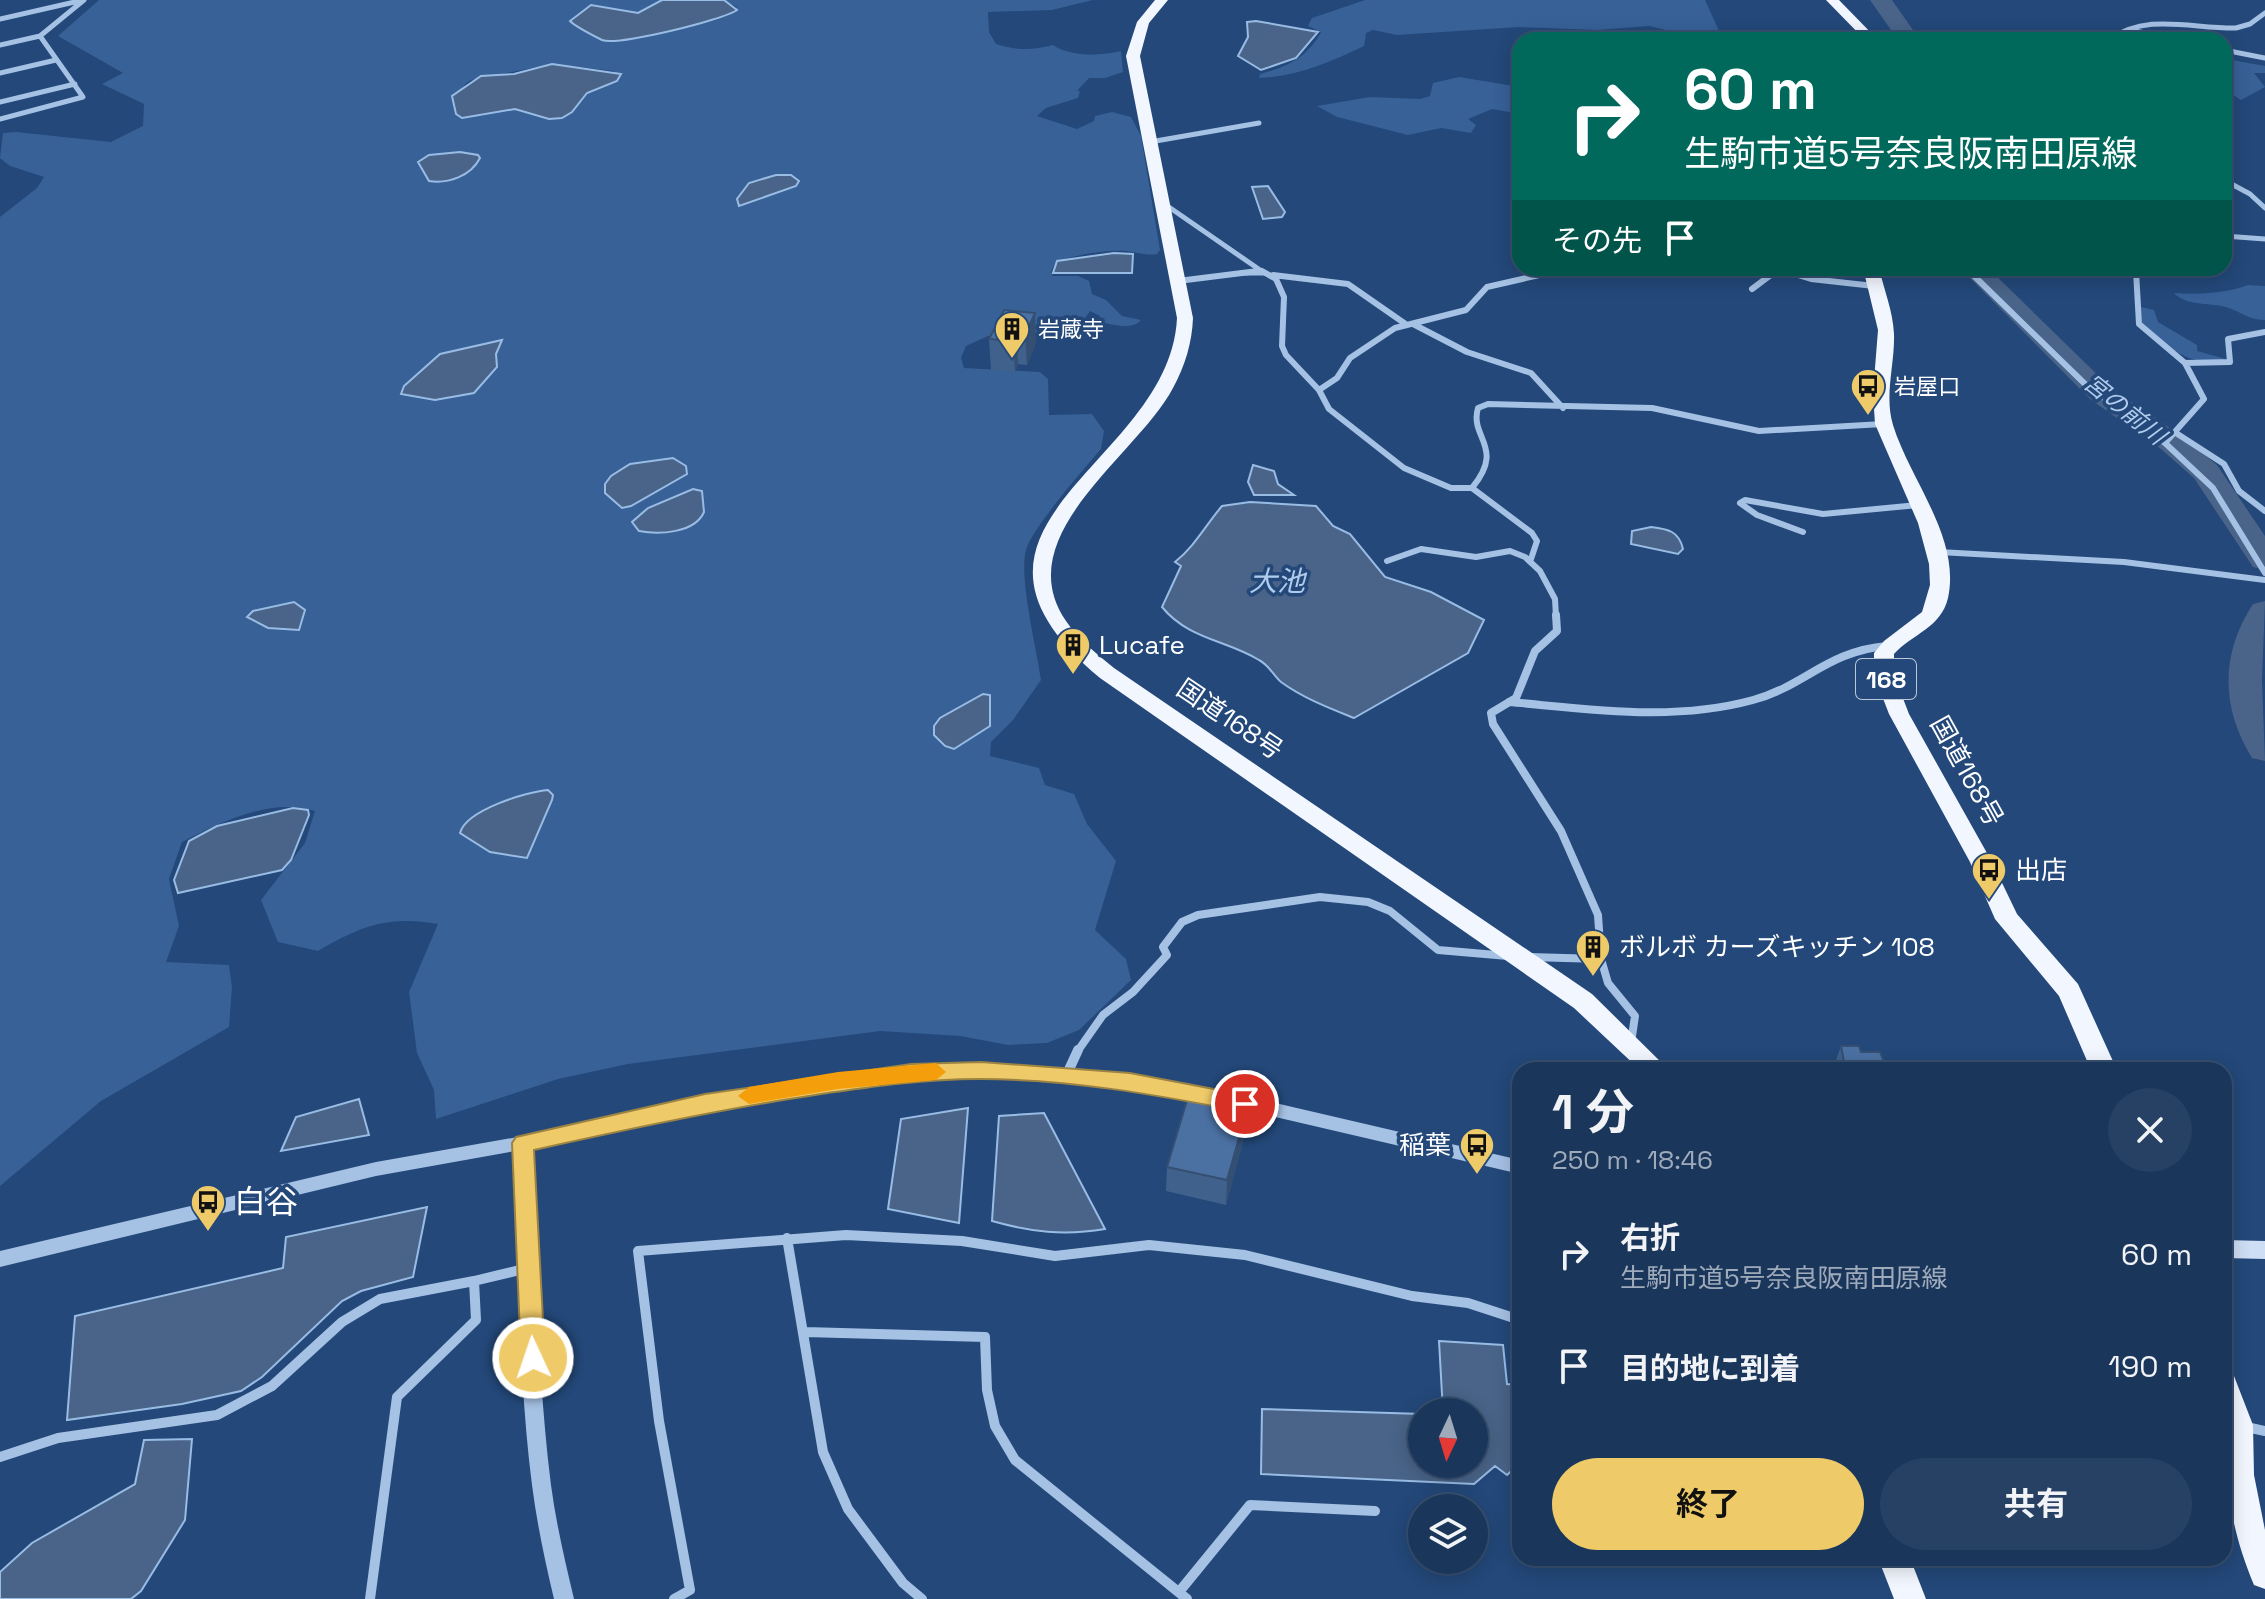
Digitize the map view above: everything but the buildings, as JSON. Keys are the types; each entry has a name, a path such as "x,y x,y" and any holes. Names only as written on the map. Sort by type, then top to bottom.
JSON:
{"highway":[{"name":"国道168号","path":"1162,0 1143,22 1133,56 1185,318 1184,341 1170,376 1145,412 1057,521 1044,545 1043,599 1053,621 1073,647 1583,1001 1642,1060"},
{"path":"1832,0 1864,32"},
{"name":"168","path":"1873,277 1887,337 1882,374 1884,424 1918,505 1940,571 1936,608 1925,623 1887,646"},
{"name":"国道168号","path":"1887,646 1882,660 1899,714 1981,862 2007,919 2069,991 2100,1062"},
{"path":"2236,1410 2239,1475 2247,1523 2265,1574"},
{"path":"1897,1566 1910,1599"}],"main road":[{"path":"2232,1249 2265,1250"}],"street":[{"path":"0,19 84,0"},
{"path":"0,45 40,36 84,0"},
{"path":"2123,32 2167,22 2249,25 2265,13"},
{"path":"2127,30 2137,32"},
{"path":"0,119 82,99 75,84 40,36"},
{"path":"2232,52 2265,58"},
{"path":"0,73 56,60"},
{"path":"0,102 75,84"},
{"path":"1150,142 1259,123"},
{"path":"2232,184 2250,194 2265,208"},
{"path":"1163,203 1262,271 1281,288 1286,355 1319,390 1329,409 1404,468 1451,488 1472,488 1532,533 1537,541 1530,562"},
{"path":"2232,237 2265,239"},
{"path":"1177,281 1262,271 1348,284 1409,324 1467,352 1531,373 1563,408"},
{"path":"1319,390 1337,378 1350,358 1368,349 1382,335 1409,324 1466,310 1487,287 1536,276"},
{"path":"1752,289 1767,276"},
{"path":"1801,276 1811,279 1873,277"},
{"path":"1974,276 2099,397 2126,420 2165,443 2213,488 2265,573"},
{"path":"2138,276 2135,315 2139,324 2185,363 2204,399 2165,443"},
{"path":"2185,363 2230,362 2228,339 2265,332"},
{"path":"1472,488 1486,473 1489,464 1476,414 1478,408 1488,404 1652,408 1759,431 1884,424"},
{"path":"2176,433 2224,464 2239,491 2265,511"},
{"path":"1803,532 1757,515 1740,503 1745,500 1823,514 1918,505"},
{"path":"1387,561 1421,549 1476,557 1510,551 1540,571 1555,599 1557,631 1535,651 1516,698 1491,713 1493,724 1561,831 1598,915 1601,959 1608,983 1635,1016 1642,1060"},
{"path":"1935,551 2140,564 2265,580"},
{"path":"1509,702 1650,711 1714,709 1782,691 1816,665 1837,654 1866,646 1887,646"},
{"path":"1066,1076 1082,1041 1103,1015 1133,992 1167,955 1163,947 1182,922 1198,915 1327,897 1390,912 1428,946 1438,950 1518,957 1601,959"},
{"path":"0,1259 376,1169 523,1143 705,1103 838,1081 911,1073 981,1070 1130,1082 1215,1096 1512,1165"},
{"path":"523,1143 547,1536 564,1599"},
{"path":"674,1599 693,1595 669,1496 650,1371 638,1251 846,1235 962,1241 1055,1256 1149,1245 1245,1255 1412,1296 1468,1303 1512,1317"},
{"path":"787,1238 823,1452 848,1509 903,1583 922,1599"},
{"path":"0,1457 58,1438 217,1415 247,1402 272,1386 342,1322 380,1299 529,1268"},
{"path":"370,1599 397,1397 476,1320 474,1281"},
{"path":"805,1332 985,1337 987,1390 995,1426 1015,1460 1183,1595 1250,1505 1375,1511"}],"shaded area":[{"path":"99,0 662,0 638,13 595,5 571,22 606,41 649,36 717,20 737,7 724,0 1093,0 1052,10 988,12 989,32 996,44 1011,48 1032,49 1053,45 1068,52 1086,54 1121,51 1123,72 1105,78 1089,78 1077,91 1080,91 1078,98 1046,108 1037,116 1077,129 1094,121 1095,116 1112,112 1131,117 1141,136 1160,250 1157,254 1117,251 1082,255 1056,261 1051,272 1053,276 1078,276 1089,281 1092,294 1106,300 1122,316 1141,320 1127,326 1099,322 1100,316 1090,311 1072,337 988,336 966,346 961,358 964,368 1040,372 1048,379 1049,415 1092,414 1104,431 1101,449 1050,511 1027,547 1024,574 1041,680 1013,720 991,742 990,756 1039,768 1045,785 1074,794 1087,824 1116,861 1095,930 1126,959 1131,980 1079,1030 1047,1043 1008,1045 960,1036 880,1031 628,1064 558,1079 436,1119 434,1090 417,1053 409,992 438,924 404,921 375,925 318,951 278,942 261,900 305,843 315,811 298,807 264,809 229,820 182,842 169,879 179,926 166,962 229,965 232,987 229,1027 101,1101 0,1186 0,217 37,188 44,177 10,166 0,158 3,133 111,142 143,126 144,104 102,84 123,73 58,36","holes":["552,64 614,71 609,85 587,93 561,118 515,109 456,114 459,95 463,86 471,80"]},
{"path":"1365,0 1705,0 1720,32 1674,32 1649,26 1598,30 1519,27 1397,35 1373,30 1366,33 1364,46 1339,58 1300,72 1259,78 1260,74 1288,64 1310,48 1321,32 1308,26 1312,18"},
{"path":"2232,60 2265,66 2265,73 2254,73 2265,87 2241,100 2232,94"},
{"path":"1459,77 1512,86 1512,113 1492,109 1468,119 1476,125 1471,133 1441,128 1408,135 1337,117 1317,106 1370,97 1420,99 1430,96 1433,83"},
{"path":"2248,285 2265,286 2265,320 2250,318 2222,306 2186,300 2174,293 2212,293"},
{"path":"2141,307 2154,310 2158,322 2197,345 2197,351 2226,359 2201,361 2171,348 2142,326"}],"water":[{"path":"662,0 724,0 737,10 670,31 612,41 602,40 570,21 591,5 638,13"},
{"path":"1247,22 1318,32 1296,58 1261,70 1238,56 1248,37"},
{"path":"552,64 621,74 617,81 587,93 572,112 562,118 549,119 515,109 462,118 456,114 452,96 481,76 514,74"},
{"path":"460,152 480,158 471,170 451,180 429,181 418,162 429,155"},
{"path":"776,175 791,175 799,181 796,186 739,206 737,199 749,183"},
{"path":"1268,186 1285,212 1282,217 1263,219 1252,187"},
{"path":"1114,253 1133,254 1132,273 1053,273 1057,261"},
{"path":"502,340 496,354 497,367 474,393 435,400 401,394 404,386 440,354"},
{"path":"673,458 686,466 687,474 631,506 622,508 605,493 605,484 611,476 630,464"},
{"path":"1253,465 1274,471 1278,484 1294,495 1254,495 1248,482"},
{"path":"693,489 702,491 704,512 693,524 676,531 656,533 639,531 632,522 648,508"},
{"name":"大池","path":"1250,502 1316,506 1333,526 1350,534 1385,577 1431,592 1484,620 1468,653 1354,718 1289,688 1266,665 1246,653 1183,626 1162,607 1181,566 1175,562 1222,506"},
{"path":"1651,527 1672,532 1679,538 1683,549 1678,554 1631,544 1632,531"},
{"path":"294,602 305,610 299,630 268,628 247,617 253,611"},
{"path":"983,694 990,695 990,726 954,749 945,746 934,735 934,726 940,718"},
{"path":"548,790 553,795 552,800 527,858 490,852 460,833 473,817 485,810 512,798"},
{"path":"293,808 308,810 309,815 291,860 282,870 178,893 174,880 189,841 217,826"},
{"path":"359,1099 369,1135 281,1151 296,1117"},
{"path":"968,1108 959,1223 888,1209 901,1119"},
{"path":"1044,1113 1105,1229 1048,1232 992,1221 999,1116"},
{"path":"427,1207 413,1277 361,1291 342,1301 262,1377 241,1391 182,1404 67,1420 75,1316 283,1268 286,1237"},
{"path":"1439,1341 1503,1345 1507,1384 1512,1385 1512,1470 1507,1475 1495,1466 1488,1472 1488,1398 1442,1398"},
{"path":"1262,1409 1408,1414 1408,1478 1481,1478 1474,1484 1261,1474"},
{"path":"192,1439 185,1520 141,1591 131,1599 0,1599 0,1572 32,1543 135,1484 144,1440"}],"waterway":[{"name":"宮の前川","path":"1881,0 1903,32"},
{"name":"宮の前川","path":"1981,276 2100,393 2130,417 2172,443 2206,472 2265,560"},
{"name":"宮の前川","path":"2265,612 2249,649 2244,681 2250,713 2265,749"}],"slow traffic":[{"path":"749,1096 838,1081 936,1072"}],"place":[{"name":"岩蔵寺","path":"1012,360"},
{"name":"岩屋口","path":"1868,417"},
{"name":"Lucafe","path":"1073,676"},
{"name":"出店","path":"1989,901"},
{"name":"ボルボ カーズキッチン 108","path":"1593,978"},
{"name":"稲葉","path":"1477,1176"},
{"name":"白谷","path":"208,1233"}],"route":[{"path":"533,1358 523,1143 705,1103 838,1081 911,1073 981,1070 1087,1078 1130,1082 1245,1104"}]}
